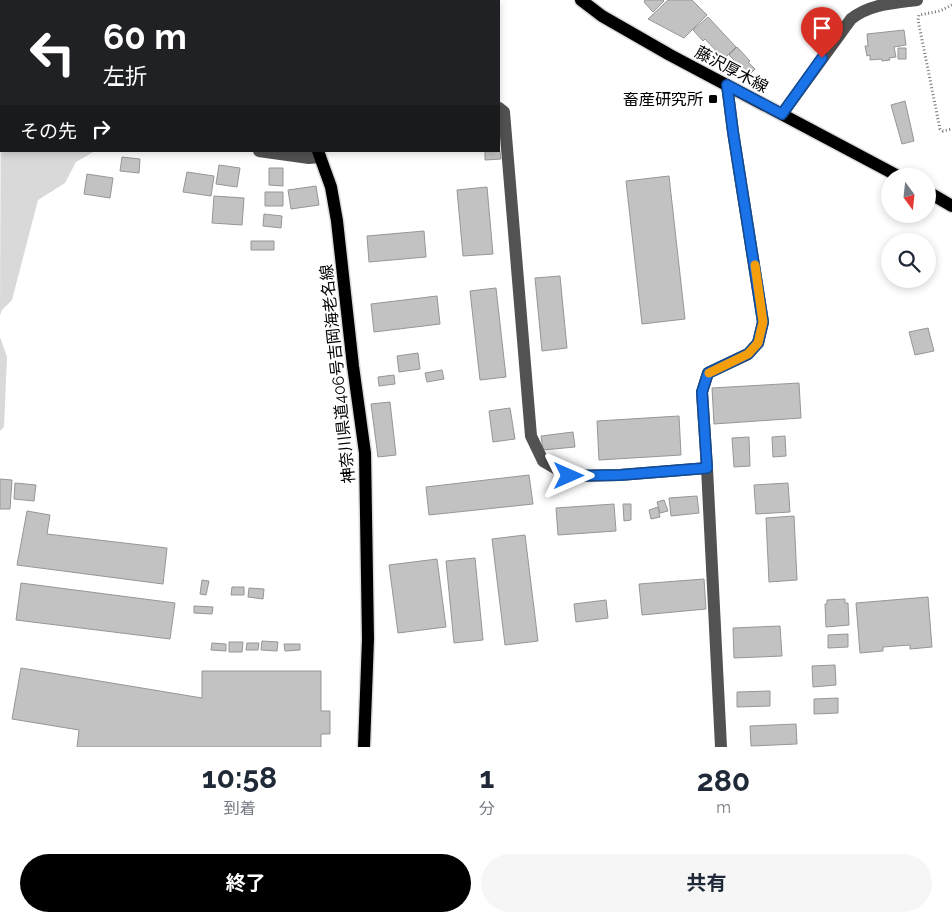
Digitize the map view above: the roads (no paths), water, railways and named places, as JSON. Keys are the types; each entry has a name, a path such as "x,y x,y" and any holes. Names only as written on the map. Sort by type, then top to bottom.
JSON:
{"main road":[{"name":"藤沢厚木線","path":"581,0 602,16 662,50 883,168"},
{"name":"神奈川県道406号吉岡海老名線","path":"319,154 331,187 338,221 352,357 365,453 368,639 364,747"},
{"path":"936,197 952,206"}],"street":[{"path":"782,114 851,19 860,12 875,6 917,0"},
{"path":"721,747 702,392 708,373 748,354 758,343 763,322 727,85"},
{"path":"500,109 504,112 531,436 544,461 569,476 620,475 707,468"},
{"path":"266,152 309,158 319,154"}],"place":[{"name":"畜産研究所","path":"713,99"}]}
